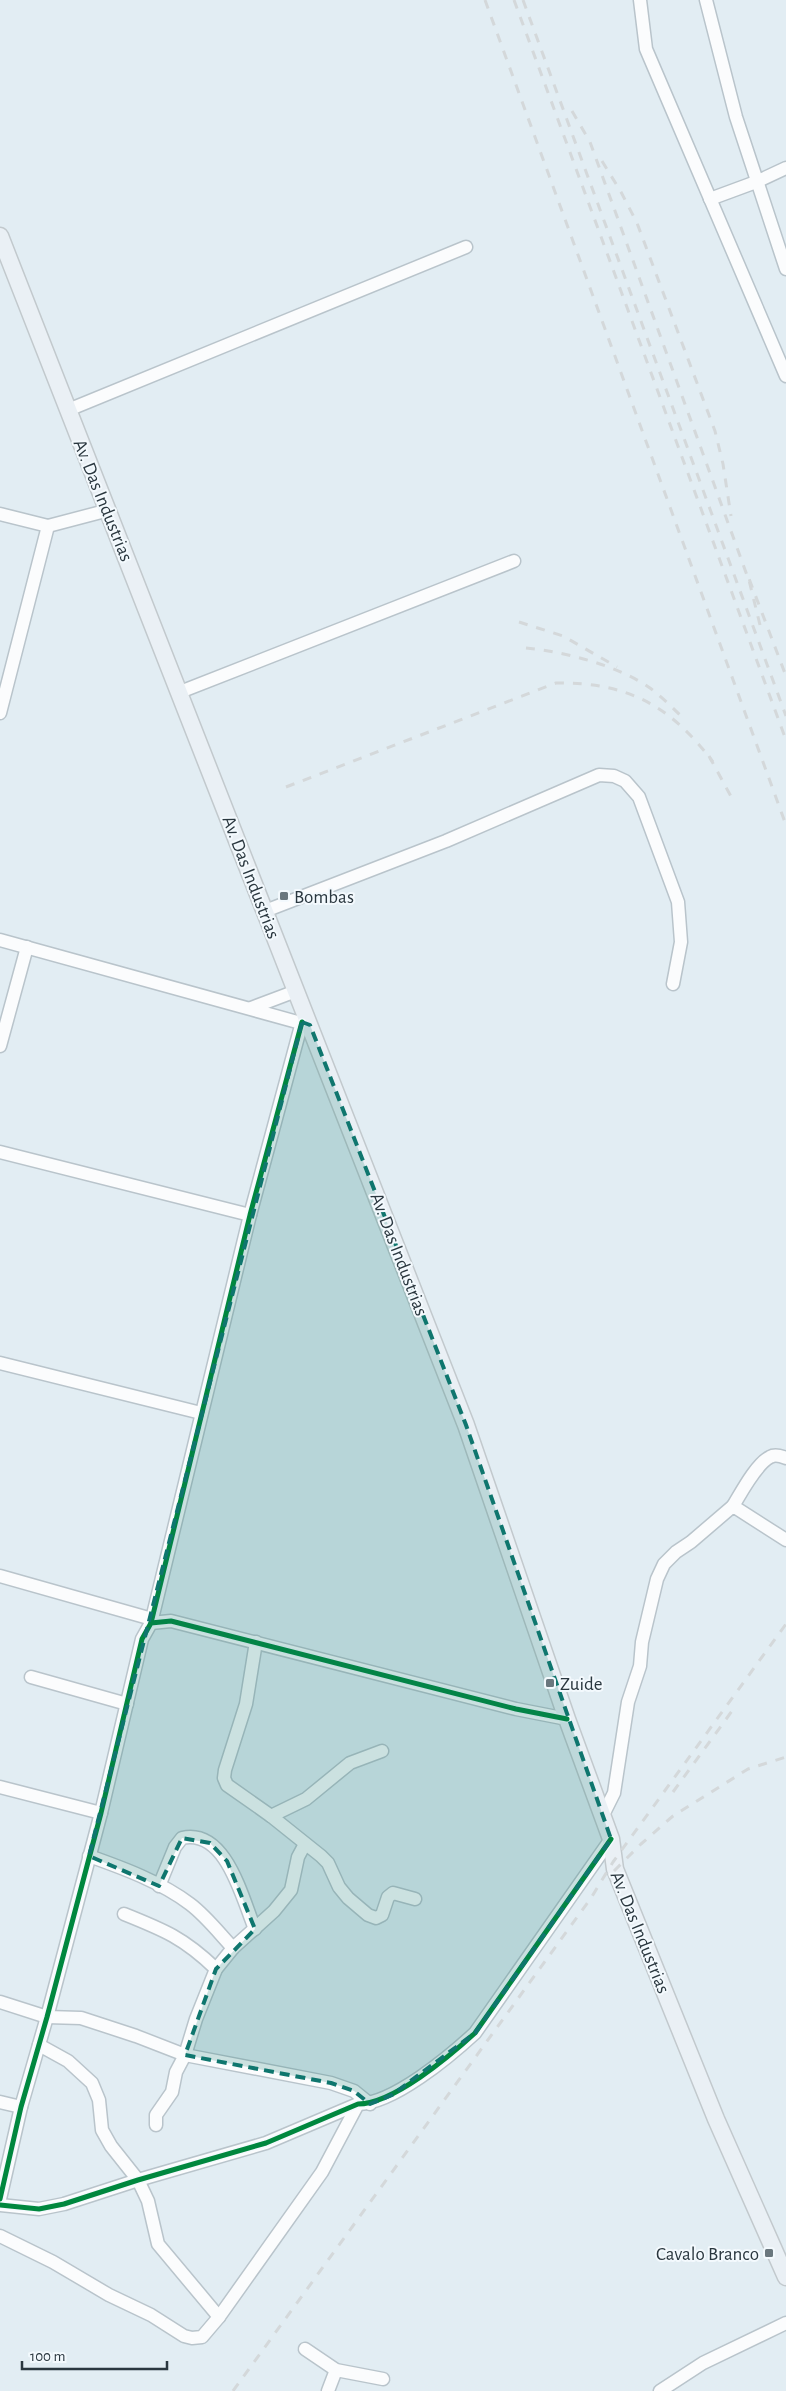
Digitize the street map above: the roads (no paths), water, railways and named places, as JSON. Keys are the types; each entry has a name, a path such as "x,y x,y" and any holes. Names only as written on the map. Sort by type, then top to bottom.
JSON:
{"main road":[{"name":"Av. Das Industrias","path":"0,236 180,692 296,991 306,1024 466,1425 567,1719 611,1839 615,1869 716,2118 786,2277"}],"street":[{"path":"640,0 646,49 786,376"},
{"path":"706,0 736,117 786,269"},
{"path":"710,199 756,182 786,168"},
{"path":"68,410 466,247"},
{"path":"0,514 48,526 109,510"},
{"path":"0,713 48,526"},
{"path":"180,692 514,561"},
{"path":"0,663 13,666"},
{"path":"265,911 446,841 599,775 614,776 625,781 639,797 678,902 681,942 673,984"},
{"path":"0,940 306,1024 250,1215 152,1621 142,1639 101,1813 48,2017 21,2107 0,2199"},
{"path":"0,1046 27,947"},
{"path":"251,1008 296,991"},
{"path":"0,1152 250,1215"},
{"path":"0,1363 201,1412"},
{"path":"602,1817 614,1793 628,1702 640,1666 642,1642 657,1579 664,1564 733,1506 757,1470 769,1457 776,1455 786,1458"},
{"path":"733,1506 786,1540"},
{"path":"0,1576 152,1621 171,1621 516,1708 567,1719"},
{"path":"256,1642 246,1704 226,1763 224,1778 233,1790 271,1816 328,1863 339,1887 348,1898 374,1918 382,1915 388,1897 393,1892 415,1899"},
{"path":"31,1678 126,1704"},
{"path":"271,1816 306,1799 350,1763 382,1751"},
{"path":"0,1788 101,1813"},
{"path":"159,1886 175,1847 182,1838 190,1836 210,1843 220,1850 227,1861 255,1929"},
{"path":"0,2205 39,2209 64,2204 138,2180 266,2143 364,2104 392,2095 455,2052 475,2033 611,1839"},
{"path":"156,2125 156,2115 172,2092 174,2078 185,2055 196,2019 216,1969 233,1948 274,1911 291,1890 298,1857 305,1844"},
{"path":"89,1856 159,1886 191,1905 233,1948"},
{"path":"124,1914 172,1934 197,1950 216,1969"},
{"path":"0,2002 48,2017 81,2018 185,2055 331,2082 354,2091 364,2104"},
{"path":"39,2045 68,2061 92,2083 99,2100 102,2130 111,2146 138,2180 148,2201 158,2244 219,2317"},
{"path":"0,2102 21,2107"},
{"path":"0,2236 53,2262 108,2295 151,2315 184,2336 192,2338 202,2337 219,2317 322,2172 364,2104"},
{"path":"660,2391 703,2363 786,2323"},
{"path":"305,2349 336,2370 383,2379"},
{"path":"328,2391 336,2370"}],"railway":[{"path":"485,0 786,825"},
{"path":"514,0 786,740"},
{"path":"523,0 786,716"},
{"path":"572,111 590,142 748,578"},
{"path":"602,161 637,223 715,431 723,464 731,516"},
{"path":"760,625 748,576 786,676"},
{"path":"519,622 563,636 617,667"},
{"path":"526,648 574,656 607,666 650,688 684,719"},
{"path":"286,787 556,683 604,687 645,701 680,725 713,762"},
{"path":"709,756 734,802"},
{"path":"233,2391 591,1898 613,1862 786,1624"},
{"path":"673,1792 732,1711"},
{"path":"614,1871 673,1816 748,1769 786,1757"}],"place":[{"name":"Bombas","path":"284,896"},
{"name":"Zuide","path":"550,1683"},
{"name":"Cavalo Branco","path":"769,2253"}]}
